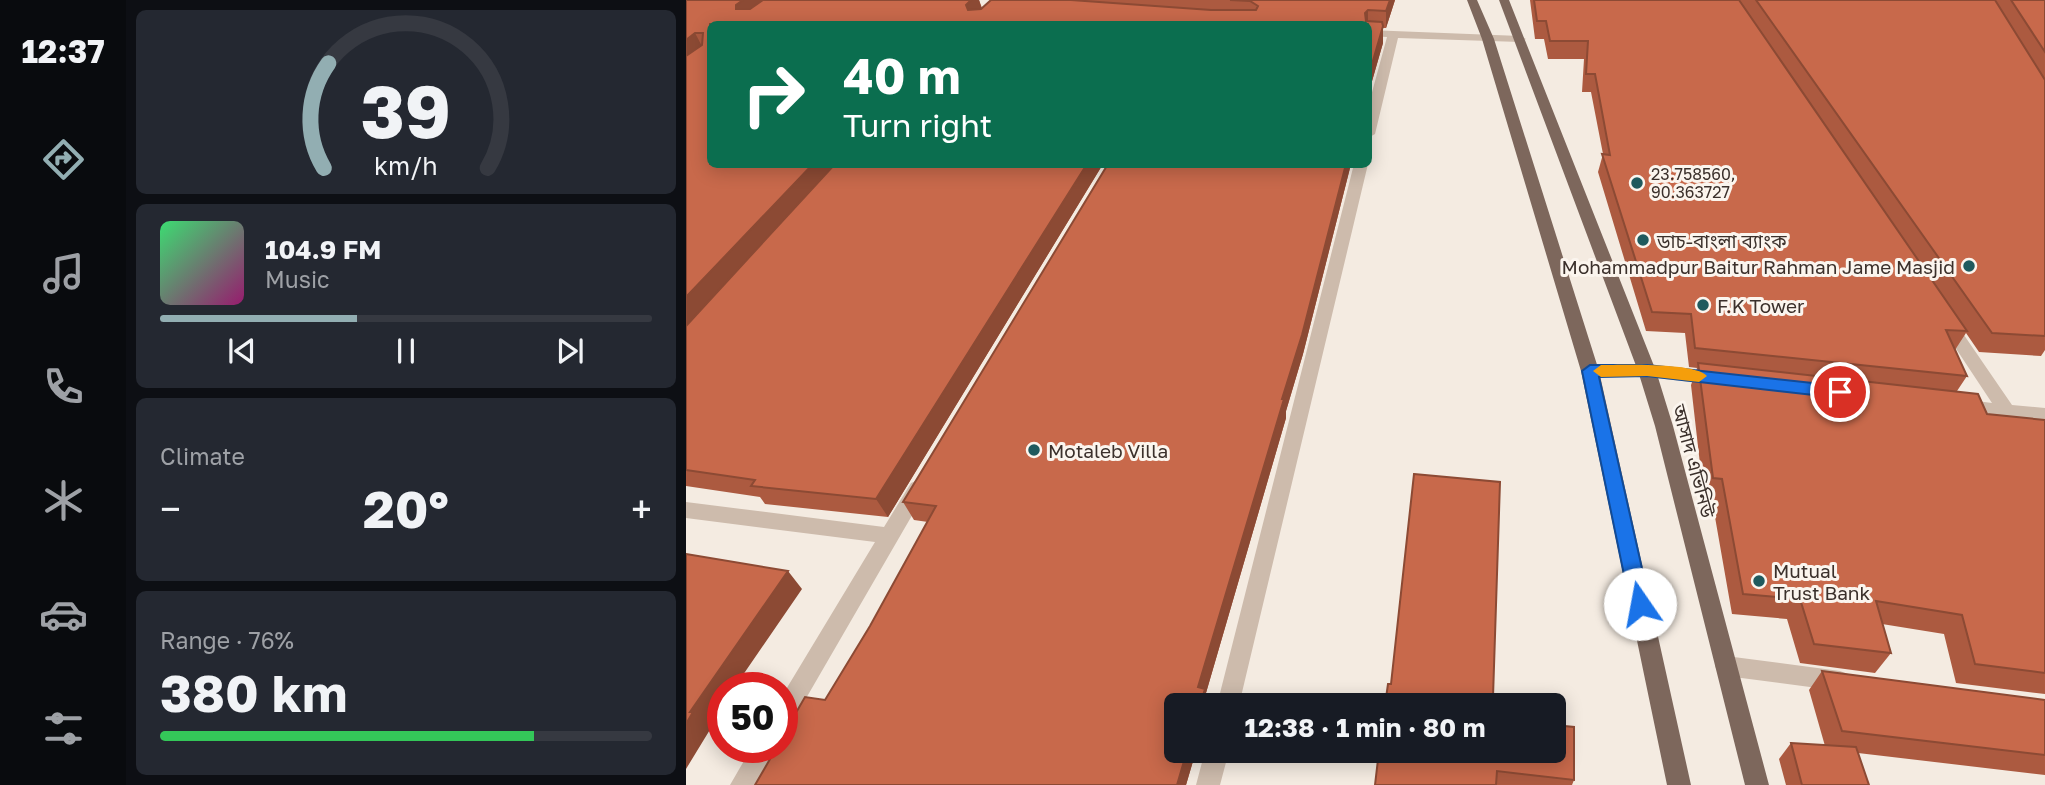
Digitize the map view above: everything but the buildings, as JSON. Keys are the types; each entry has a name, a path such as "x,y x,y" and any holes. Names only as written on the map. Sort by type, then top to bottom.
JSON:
{"main road":[{"path":"1472,0 1488,39 1590,371 1679,785"},
{"name":"আসাদ এভিনিউ","path":"1504,0 1647,371 1664,426 1757,785"}],"street":[{"path":"1372,33 1520,38"},
{"path":"1372,118 1393,35"},
{"path":"1231,693 1360,168"},
{"path":"1937,308 2006,411"},
{"path":"1590,371 1647,371 1730,380"},
{"path":"1937,403 2045,415"},
{"path":"798,691 926,476"},
{"path":"686,510 890,536"},
{"path":"1726,667 1864,684"},
{"path":"742,785 755,763"},
{"path":"1208,785 1214,763"}],"slow traffic":[{"path":"1601,371 1647,371 1699,376"}],"place":[{"name":"23.758560, 90.363727","path":"1637,183"},
{"name":"ডাচ-বাংলা ব্যাংক","path":"1643,240"},
{"name":"Mohammadpur Baitur Rahman Jame Masjid","path":"1969,266"},
{"name":"F.K Tower","path":"1703,305"},
{"name":"Motaleb Villa","path":"1034,450"},
{"name":"Mutual Trust Bank","path":"1759,581"}],"route":[{"path":"1640,604 1590,371 1647,371 1840,392"}]}
